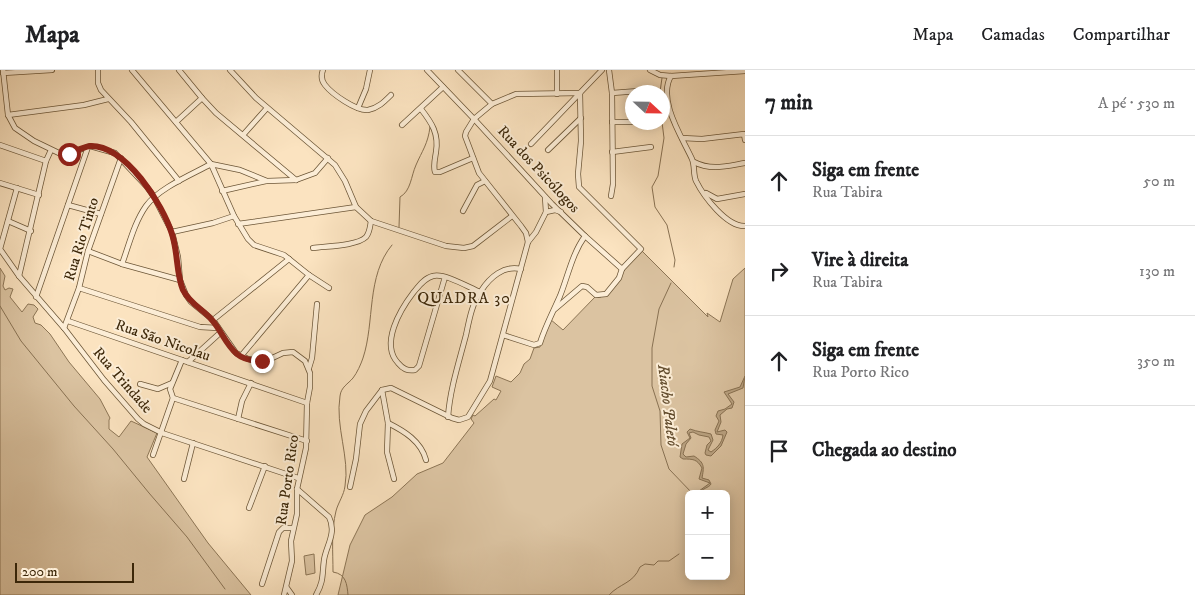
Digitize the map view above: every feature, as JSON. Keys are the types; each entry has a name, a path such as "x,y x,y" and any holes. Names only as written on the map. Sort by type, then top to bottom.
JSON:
{"street":[{"path":"52,70 3,71 8,116 15,128 51,150 66,155 88,146 106,150 121,158 154,197 172,232 178,257 180,280 186,296 213,320 236,353 262,361 283,353 293,352 302,357 309,368"},
{"path":"98,70 98,82 101,90 131,122 179,181"},
{"path":"132,70 211,164 238,224 254,244 278,252 328,288"},
{"path":"178,70 202,98 296,180"},
{"path":"230,70 267,108 328,158 341,172 356,207 371,221 446,246 464,248 472,246 512,216"},
{"path":"323,70 321,76 325,85 358,108 365,110 375,108 391,95"},
{"path":"358,108 364,94 370,70"},
{"name":"Rua dos Psicólogos","path":"427,70 543,194 622,269"},
{"path":"458,70 492,104"},
{"path":"557,70 557,94"},
{"path":"530,144 602,70"},
{"path":"609,70 612,93 613,184 611,196"},
{"path":"650,70 662,75 671,76 745,71"},
{"path":"671,76 667,85 667,99 674,120 694,162 696,181 727,221 736,226 745,226"},
{"path":"402,126 443,87"},
{"path":"612,93 625,92"},
{"path":"528,242 526,233 485,181 473,158 465,136 466,132 474,120 492,104 516,94 580,93"},
{"path":"554,310 580,287 587,287 599,295 606,294 619,278 622,269 640,249 580,187 578,174 581,152 580,93"},
{"path":"176,122 202,98"},
{"path":"8,116 84,105 108,99"},
{"path":"243,135 267,108"},
{"path":"0,111 7,109"},
{"path":"421,109 436,129 435,172 440,172 473,158"},
{"path":"548,150 581,118"},
{"path":"612,122 625,122"},
{"path":"682,138 702,139 744,134 745,140"},
{"path":"0,145 46,161"},
{"path":"36,297 88,146"},
{"path":"612,152 651,146"},
{"path":"19,276 46,161 51,150"},
{"name":"Rua Rio Tinto","path":"64,328 68,321 88,252 121,158"},
{"path":"222,191 267,181 296,180 315,173 328,158"},
{"path":"694,162 703,167 714,168 745,164"},
{"path":"122,264 146,207 154,197 179,181 211,164 240,170 267,181"},
{"path":"463,211 477,186 485,181"},
{"path":"0,183 39,195"},
{"path":"0,249 17,188"},
{"path":"703,191 710,197 717,199 745,194"},
{"path":"350,487 356,459 360,424 366,411 382,390 391,388 446,416 464,420 468,417 485,391 492,376 528,242 536,232 546,212 546,200 543,194"},
{"path":"68,205 101,214"},
{"path":"238,224 356,207"},
{"path":"546,212 555,210 561,212"},
{"path":"172,232 213,223 234,216"},
{"path":"313,248 362,240 369,232 371,221"},
{"path":"8,222 31,230"},
{"path":"503,335 531,345 538,344 554,310 575,254 586,236"},
{"name":"Rua Trindade","path":"0,249 19,276 64,328 104,380 144,424 192,443 298,478"},
{"path":"88,252 122,264 180,280"},
{"path":"213,320 289,259"},
{"path":"446,416 470,318 480,292 501,271 513,267 521,269"},
{"path":"241,356 309,275"},
{"path":"445,277 419,366 415,370 407,370 395,361 391,345 396,321 407,301 422,282 435,275 445,277 480,292"},
{"path":"79,288 200,327 220,330"},
{"name":"Rua Porto Rico","path":"284,595 292,561 291,541 297,514 298,478 307,441 307,403 310,387 309,368 312,358 317,304"},
{"name":"Rua São Nicolau","path":"68,321 307,403"},
{"path":"188,362 220,330"},
{"path":"153,455 173,398 170,392 172,383 182,360"},
{"path":"140,384 158,389 172,383"},
{"path":"238,419 242,401 251,383"},
{"path":"382,390 388,423 387,452 394,479"},
{"path":"173,398 307,441"},
{"path":"388,423 419,445 426,460"},
{"path":"184,479 192,443"},
{"path":"249,508 265,466"},
{"path":"297,489 329,516 331,521 331,539 324,557 323,579 316,595"},
{"path":"262,584 274,544 281,529 293,528"},
{"path":"287,588 292,595"}],"shaded area":[{"path":"641,250 708,317 707,313 720,322 733,279 745,268 745,595 338,595 350,545 365,515 392,497 417,474 443,463 474,423 471,419 473,415 475,416 494,399 496,400 501,391 492,387 496,376 511,382 530,359 534,348 540,347 550,319 563,330 595,297 601,297"},
{"path":"0,268 5,276 3,286 5,290 13,289 10,297 22,312 28,304 34,305 38,309 33,317 35,323 41,325 50,334 69,362 100,399 110,418 109,429 119,437 131,421 157,433 147,457 208,543 251,595 0,595"},
{"path":"745,376 743,388 728,394 734,402 732,408 727,409 720,415 721,422 717,432 725,430 727,432 721,446 711,456 705,453 707,445 711,441 709,437 693,432 689,433 691,438 686,444 683,454 686,457 694,456 702,463 703,468 702,478 709,480 711,484 700,490 710,483 699,479 702,468 698,463 694,460 680,457 682,444 690,438 687,432 690,429 711,434 713,440 708,450 711,452 717,447 723,435 716,434 715,430 719,421 716,416 718,411 732,404 724,392 740,387"},
{"path":"314,554 315,573 306,575 304,556"}],"waterway":[{"name":"Riacho Paletó","path":"661,85 662,78"},
{"path":"399,227 400,197 409,187 426,143 430,127"},
{"name":"Riacho Paletó","path":"663,130 664,138 658,176 652,187 655,207 667,225 675,260 674,267"},
{"path":"348,595 343,577 333,572 333,526 344,489 346,475 339,419 340,396 343,388 356,374 363,358 367,344 378,271 392,245"},
{"name":"Riacho Paletó","path":"671,283 659,309 652,348 652,386 660,411 661,445 669,469 689,490"},
{"path":"0,306 21,341 74,406 187,537 225,589"},
{"path":"609,595 634,577 640,567 645,564 654,565 658,561 669,561 679,554"}],"district":[{"name":"QUADRA 30","path":"464,297"}],"route":[{"path":"69,154 88,146 115,153 121,158 154,197 172,232 178,257 180,280 186,296 213,320 236,353 248,359 262,361"}]}
